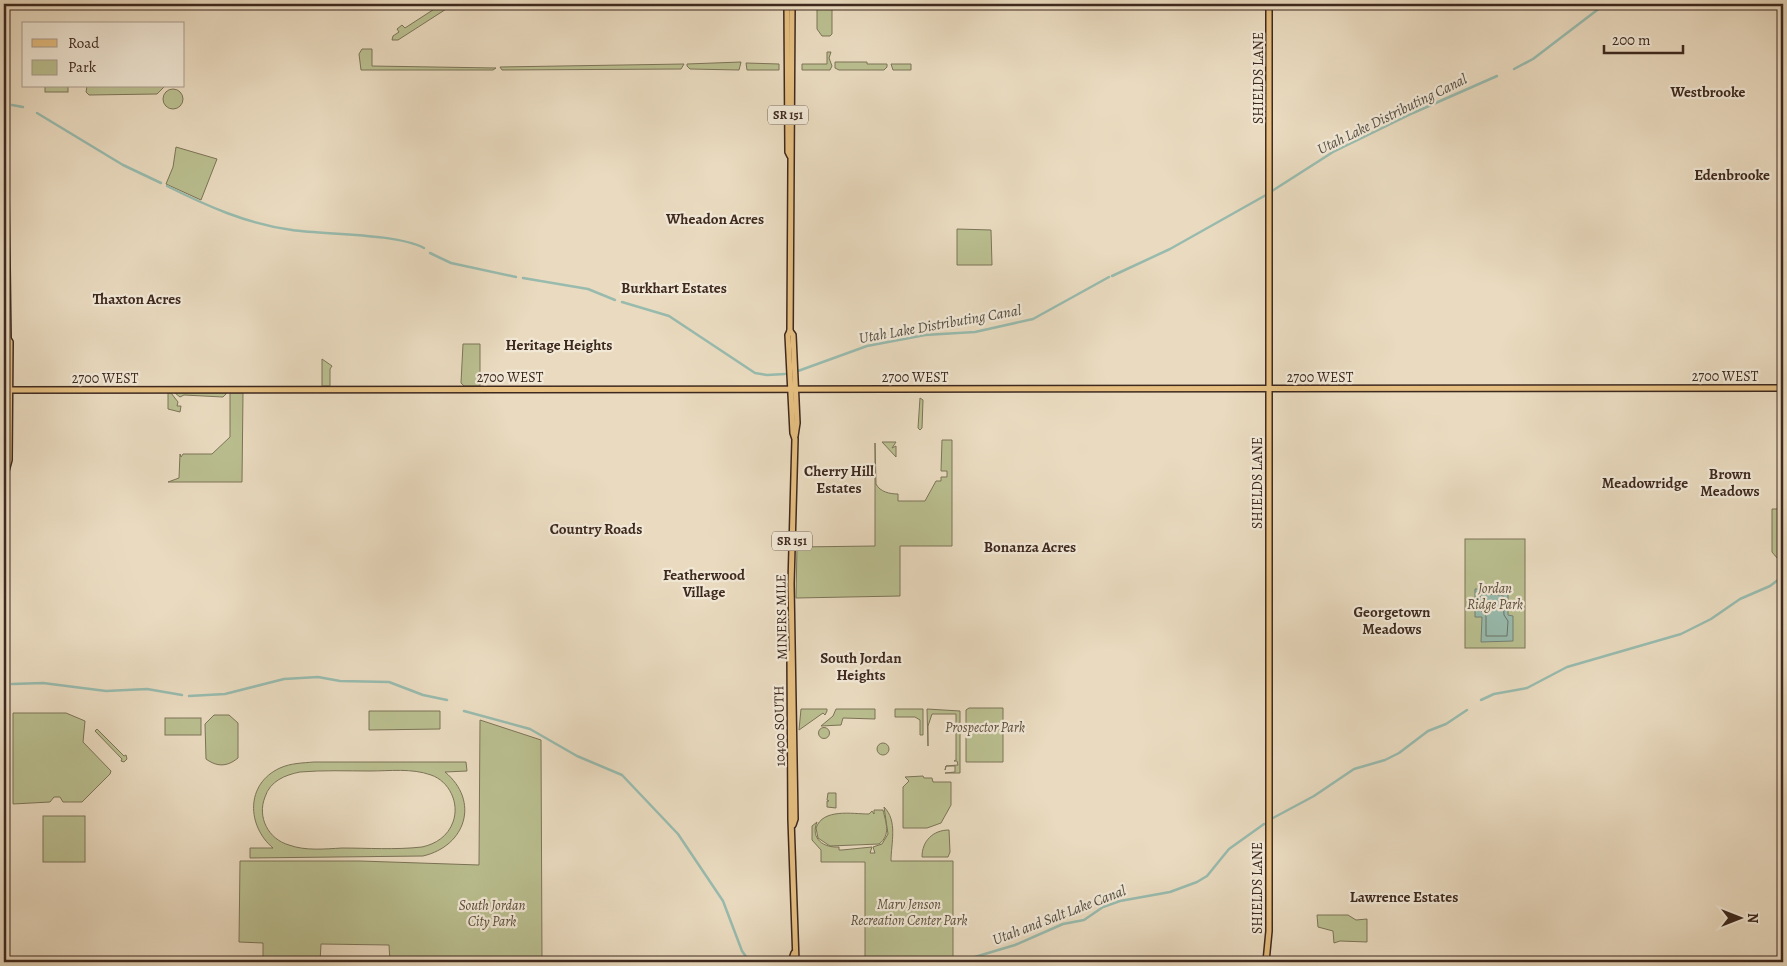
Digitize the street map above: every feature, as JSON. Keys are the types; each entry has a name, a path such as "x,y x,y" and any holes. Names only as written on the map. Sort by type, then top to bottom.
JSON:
{"main road":[{"path":"4,4 4,42"},
{"name":"SR 151","path":"788,4 788,152 790,156 790,331 788,335 793,388"},
{"name":"SR 151","path":"790,156 792,152 792,4"},
{"name":"SHIELDS LANE","path":"1266,962 1269,936 1269,4"},
{"path":"4,58 8,338 10,342 7,389 4,605 6,962"},
{"name":"MINERS MILE","path":"791,677 795,436 793,433 793,388"},
{"name":"2700 WEST","path":"7,389 1783,388"},
{"name":"10400 SOUTH","path":"791,677 795,738 795,819 793,825"},
{"name":"10400 SOUTH","path":"791,677 793,825"},
{"name":"SR 151","path":"793,825 794,952 796,962"},
{"name":"SR 151","path":"791,962 794,952"}],"green space":[{"path":"442,4 454,4 398,40 392,40 393,36 399,32 397,29 402,25 405,28"},
{"path":"817,4 832,4 832,34 830,36 822,36 817,29"},
{"path":"362,49 372,49 372,66 496,68 493,70 361,70 359,54"},
{"path":"827,52 831,52 829,58 832,66 830,70 802,70 802,64 827,64"},
{"path":"741,62 739,70 690,69 687,66 687,64"},
{"path":"835,62 867,62 867,64 887,64 887,67 884,70 839,70 835,68"},
{"path":"746,63 779,64 779,70 747,70"},
{"path":"684,64 681,69 502,70 500,67"},
{"path":"891,64 911,64 911,70 893,70"},
{"path":"45,88 68,88 68,92 45,92"},
{"path":"87,88 163,88 157,94 89,95 86,92"},
{"path":"173,89 180,92 183,99 180,106 173,109 166,106 163,99 166,92"},
{"path":"176,147 217,159 201,200 166,184 173,167"},
{"path":"957,229 991,230 992,265 957,265"},
{"path":"463,344 480,344 480,386 464,386 461,383"},
{"path":"322,359 332,366 330,369 330,386 322,386"},
{"path":"168,393 171,393 178,402 177,406 181,406 180,412 168,409"},
{"path":"175,393 227,393 223,397 184,395 180,397"},
{"path":"230,393 243,393 242,482 168,482 179,478 180,454 181,457 183,454 212,454 230,437"},
{"path":"920,398 923,400 922,428 920,430 918,428"},
{"path":"942,440 952,440 952,546 900,546 900,596 796,598 797,547 875,546 875,443 876,484 878,487 886,492 898,494 898,501 925,501 936,481 941,481 941,477 947,477 947,471 941,471"},
{"path":"882,442 896,442 892,448 896,446 896,457"},
{"path":"1772,509 1783,509 1783,565 1772,552"},
{"name":"Jordan Ridge Park","path":"1465,539 1525,539 1525,648 1465,648"},
{"name":"Prospector Park","path":"969,708 1003,708 1003,762 966,762 966,710"},
{"path":"801,709 827,709 827,711 825,715 823,713 799,730"},
{"path":"836,709 875,709 875,719 843,718 841,725 821,726 833,716"},
{"path":"895,709 923,709 923,735 920,735 920,720 915,717 895,717"},
{"path":"927,709 960,711 960,773 945,773 955,772 955,766 946,766 958,765 957,761 954,761 956,760 956,714 932,714 928,726 928,746"},
{"path":"369,711 440,711 440,729 369,730"},
{"path":"13,713 66,713 85,721 83,742 111,771 110,774 82,802 63,802 60,797 54,797 50,802 13,804"},
{"path":"214,715 229,715 238,723 238,758 222,765 206,759 205,724"},
{"path":"165,718 201,718 201,735 165,735"},
{"name":"South Jordan City Park","path":"480,720 541,740 542,962 390,962 389,945 321,944 320,962 263,962 263,943 239,942 240,861 360,861 479,865"},
{"path":"824,727 830,733 824,739 818,733"},
{"path":"97,729 124,756 126,755 127,759 124,762 121,761 122,759 95,731"},
{"path":"881,743 885,743 889,749 885,755 881,755 877,751 877,747"},
{"path":"310,762 466,762 467,771 445,772 456,784 462,796 465,809 458,833 450,843 438,851 423,856 250,858 250,848 273,848 264,839 255,817 254,806 260,784 269,775 284,766","holes":["401,770 431,775 448,787 454,800 455,815 453,822 441,839 422,847 315,849 289,845 275,838 266,826 262,812 263,805 267,791 274,783 284,777 300,772"]},
{"path":"923,776 924,778 932,778 933,782 951,782 951,805 941,823 927,828 903,828 903,787 909,781 905,777"},
{"path":"828,793 836,793 836,808 827,807 827,801 829,801 827,800"},
{"name":"Marv Jenson Recreation Center Park","path":"884,807 891,819 892,825 891,861 953,861 953,959 932,962 865,962 865,862 821,862 821,850 812,840 812,826 817,822 815,833 817,838 828,846 839,847 839,850 872,847 870,853 875,853 873,847 882,844 888,834"},
{"path":"874,810 883,810 886,824 885,837 879,844 830,846 818,838 816,828 825,817 847,813 869,814 872,811 874,814"},
{"path":"43,816 85,816 85,862 43,862"},
{"path":"949,830 950,852 948,857 922,857 926,841 933,834"},
{"path":"1317,915 1348,915 1356,920 1367,919 1367,942 1340,941 1334,943 1333,931 1318,927"}],"water":[{"path":"1475,589 1508,589 1508,615 1513,616 1513,641 1481,642 1482,617 1475,617"}],"waterway":[{"name":"Utah Lake Distributing Canal","path":"1514,69 1533,59 1605,4"},
{"name":"Utah Lake Distributing Canal","path":"1272,191 1333,152 1413,113 1497,76"},
{"name":"Utah Lake Distributing Canal","path":"12,105 23,107"},
{"name":"Utah Lake Distributing Canal","path":"37,113 123,165 161,183"},
{"name":"Utah Lake Distributing Canal","path":"167,186 243,219 275,227 307,232 379,237 411,243 424,248"},
{"name":"Utah Lake Distributing Canal","path":"1112,276 1170,249 1266,195"},
{"name":"Utah Lake Distributing Canal","path":"430,253 451,263 516,277"},
{"name":"Utah Lake Distributing Canal","path":"798,371 867,346 925,335 975,332 1033,319 1109,277"},
{"name":"Utah Lake Distributing Canal","path":"523,278 588,289 615,300"},
{"name":"Utah Lake Distributing Canal","path":"622,302 669,316 755,373 767,375 785,374"},
{"name":"Utah and Salt Lake Canal","path":"1481,700 1494,694 1527,688 1567,667 1681,634 1711,619 1740,599 1770,586 1783,576"},
{"name":"Utah and Salt Lake Canal","path":"189,696 225,694 284,679 318,677 340,681 389,682 423,695 447,700"},
{"name":"Utah and Salt Lake Canal","path":"12,684 43,683 106,691 147,689 182,695"},
{"name":"Utah and Salt Lake Canal","path":"1273,818 1314,796 1354,769 1385,760 1399,753 1428,731 1446,724 1467,710"},
{"name":"Utah and Salt Lake Canal","path":"464,711 530,729 577,756 622,775 678,834 723,901 742,951 750,962"},
{"name":"Utah and Salt Lake Canal","path":"958,962 1015,945 1063,924 1084,920 1103,907 1120,901 1170,892 1197,882 1207,876 1229,849 1264,824"}],"district":[{"name":"Westbrooke","path":"1708,92"},
{"name":"Edenbrooke","path":"1732,175"},
{"name":"Wheadon Acres","path":"715,219"},
{"name":"Burkhart Estates","path":"674,288"},
{"name":"Thaxton Acres","path":"137,299"},
{"name":"Heritage Heights","path":"559,345"},
{"name":"Cherry Hill Estates","path":"839,480"},
{"name":"Brown Meadows","path":"1730,482"},
{"name":"Meadowridge","path":"1645,483"},
{"name":"Country Roads","path":"596,529"},
{"name":"Bonanza Acres","path":"1030,547"},
{"name":"Featherwood Village","path":"704,584"},
{"name":"Georgetown Meadows","path":"1392,620"},
{"name":"South Jordan Heights","path":"861,666"},
{"name":"Lawrence Estates","path":"1404,897"}]}
